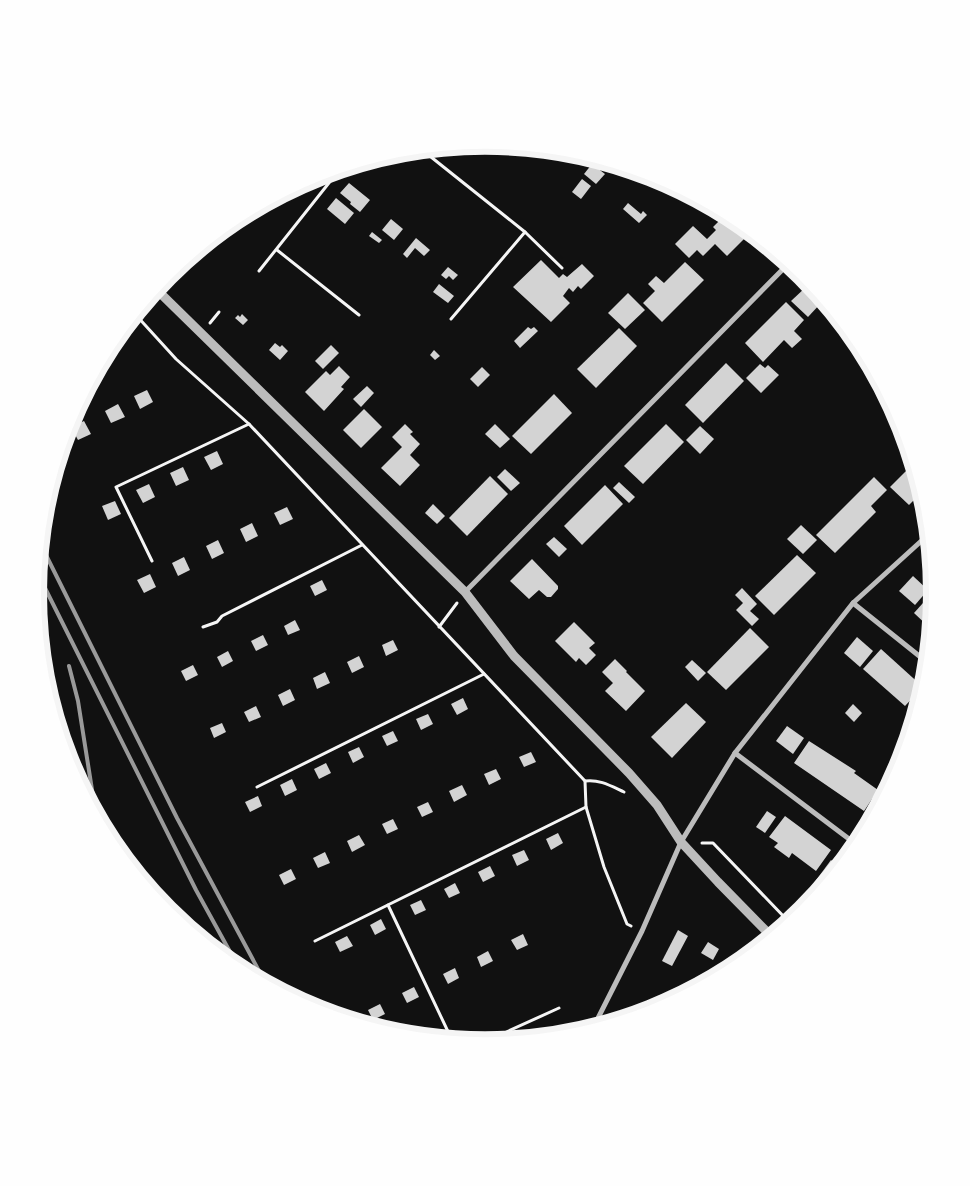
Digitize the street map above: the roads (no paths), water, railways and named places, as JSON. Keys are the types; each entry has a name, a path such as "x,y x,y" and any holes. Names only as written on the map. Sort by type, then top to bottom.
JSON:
{"street":[{"path":"465,592 784,268"},
{"path":"161,293 465,592 514,656 629,773 657,805 682,842 767,932"},
{"path":"597,1019 642,931 682,842 735,753 853,603 923,540"},
{"path":"853,603 921,657"},
{"path":"735,753 851,840"}],"railway":[{"path":"46,555 177,818 260,972"},
{"path":"44,586 196,890 231,954"},
{"path":"69,666 78,701 93,795"}]}
